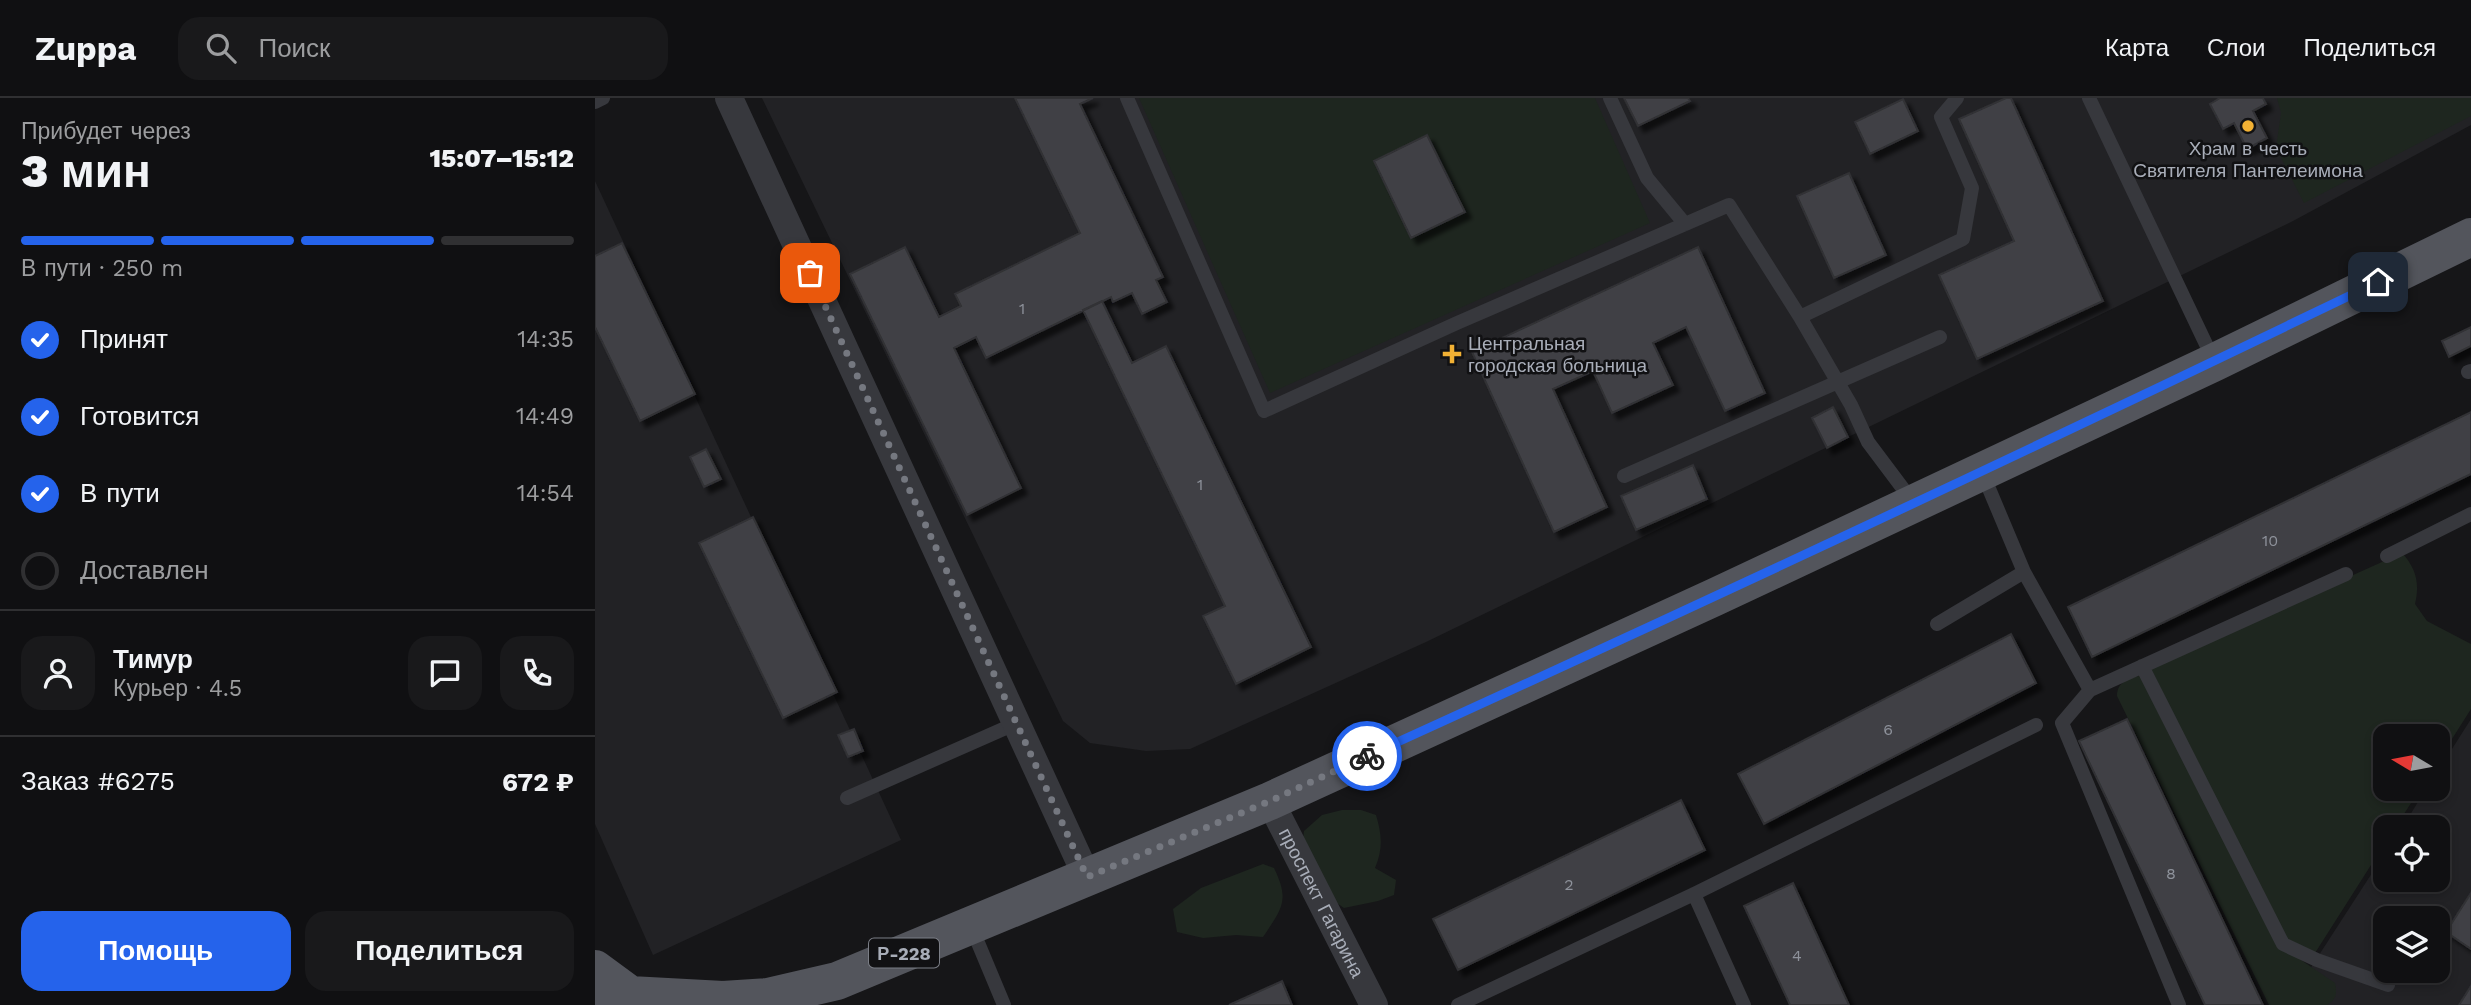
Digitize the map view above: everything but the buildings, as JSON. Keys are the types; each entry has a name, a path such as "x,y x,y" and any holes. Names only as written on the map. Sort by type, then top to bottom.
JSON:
{"main road":[{"name":"Р-228","path":"595,970 623,1002 723,1000 825,993 971,926 1270,801 1702,603 2215,362 2471,237"}],"street":[{"path":"729,98 1087,877"},
{"name":"проспект Гагарина","path":"1270,801 1374,1005"}],"lane":[{"path":"595,102 603,98"},
{"path":"1127,98 1264,411 1470,317 1729,205 1800,317 1868,442 1914,503"},
{"path":"1610,98 1647,178 1685,224"},
{"path":"1800,317 1963,239 1972,188 1941,117 1957,98"},
{"path":"2089,98 2215,362"},
{"path":"1623,476 1940,337"},
{"path":"1982,471 2024,572 2090,690"},
{"path":"2387,556 2471,514"},
{"path":"1937,624 2024,572"},
{"path":"2179,1005 2062,723 2090,690 2346,575"},
{"path":"2142,666 2283,944 2317,960 2388,985"},
{"path":"847,798 1017,723"},
{"path":"1458,1005 1694,894 2036,725"},
{"path":"1694,894 1744,1005"},
{"path":"971,926 1004,1005"}],"shaded area":[{"name":"Центральная городская больница","path":"762,98 2471,98 2471,125 2293,221 1426,642 1190,749 1146,751 1090,743 1063,721"},
{"path":"1139,98 1595,98 1650,223 1270,393"},
{"path":"2277,98 2471,98 2471,116 2304,203 2276,148 2281,113"},
{"path":"595,181 901,840 653,955 595,824"},
{"path":"2402,553 2416,576 2415,604 2427,621 2471,644 2471,709 2450,742 2450,724 2373,724 2373,802 2412,802 2403,815 2373,815 2373,862 2315,953 2287,940 2149,667"},
{"path":"2143,675 2298,958 2335,983 2335,996 2327,1005 2269,1005 2117,696 2122,684"},
{"path":"2471,719 2471,1005 2320,1005 2297,989 2373,872 2373,892 2450,892 2450,815 2410,815 2418,802 2450,802 2450,752"},
{"path":"1342,810 1361,810 1376,815 1381,842 1375,868 1396,880 1394,895 1344,908 1331,899 1302,849 1304,831 1322,815"},
{"path":"1263,864 1274,868 1283,897 1279,911 1263,937 1236,935 1203,938 1177,932 1173,909 1201,888"}],"way so far":[{"path":"810,273 1087,877 1270,801 1367,756"}],"place":[{"name":"Храм в честь Святителя Пантелеимона","path":"2248,126"},
{"name":"Центральная городская больница","path":"1452,354"}],"route":[{"path":"1367,756 2215,362 2378,282"}]}
